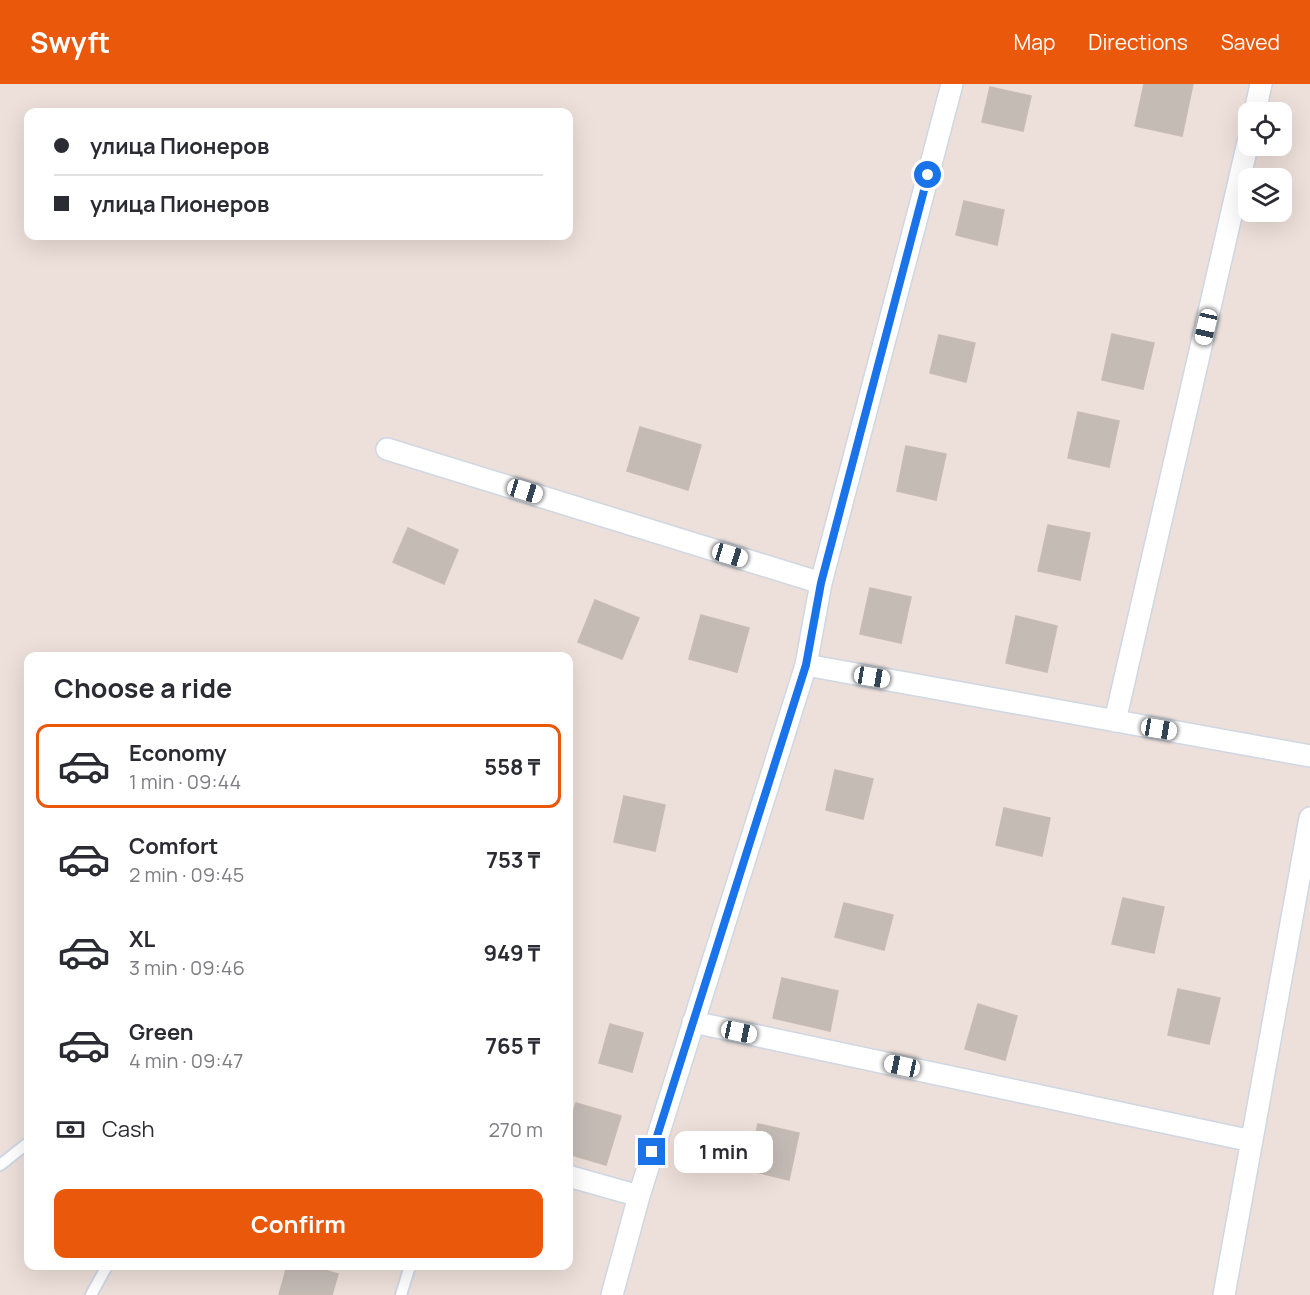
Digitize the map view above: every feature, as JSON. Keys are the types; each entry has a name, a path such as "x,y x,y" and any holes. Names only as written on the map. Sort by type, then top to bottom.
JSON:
{"street":[{"path":"612,1295 639,1196 806,665 821,583 952,84"},
{"path":"1257,102 1261,84"},
{"path":"1115,721 1245,156"},
{"path":"387,449 821,583"},
{"path":"806,665 1310,756"},
{"path":"1224,1295 1310,818"},
{"path":"693,1022 1252,1141"},
{"path":"573,1177 639,1196"}],"lane":[{"path":"0,1165 24,1146"},
{"path":"91,1295 105,1270"},
{"path":"401,1295 409,1270"}],"building":[{"path":"1144,84 1193,84 1182,136 1135,126"},
{"path":"990,87 1031,96 1023,131 982,122"},
{"path":"964,201 1004,210 997,245 956,235"},
{"path":"1112,334 1154,343 1143,389 1102,380"},
{"path":"939,335 975,343 966,382 930,373"},
{"path":"1078,412 1119,421 1109,467 1068,458"},
{"path":"640,427 701,445 688,490 627,471"},
{"path":"906,446 946,454 936,500 897,491"},
{"path":"1048,525 1090,533 1080,580 1038,571"},
{"path":"408,528 458,550 444,584 393,562"},
{"path":"870,588 911,597 901,643 860,634"},
{"path":"595,600 639,618 622,659 578,642"},
{"path":"701,615 749,628 737,672 689,659"},
{"path":"1016,616 1057,626 1047,672 1006,663"},
{"path":"835,770 873,779 863,819 826,810"},
{"path":"624,796 665,805 655,851 614,842"},
{"path":"1004,808 1050,818 1042,856 996,845"},
{"path":"1123,898 1164,907 1154,953 1112,944"},
{"path":"844,903 893,915 884,950 835,937"},
{"path":"782,978 838,991 830,1031 773,1018"},
{"path":"1178,989 1220,998 1209,1044 1168,1035"},
{"path":"978,1004 1017,1016 1005,1060 965,1049"},
{"path":"610,1024 643,1033 632,1072 599,1063"},
{"path":"576,1103 621,1116 606,1165 573,1155 573,1112"},
{"path":"758,1124 799,1133 789,1180 748,1170"},
{"path":"286,1270 325,1270 338,1274 332,1295 279,1295"}],"route":[{"path":"652,1152 806,665 821,583 928,175"}]}
